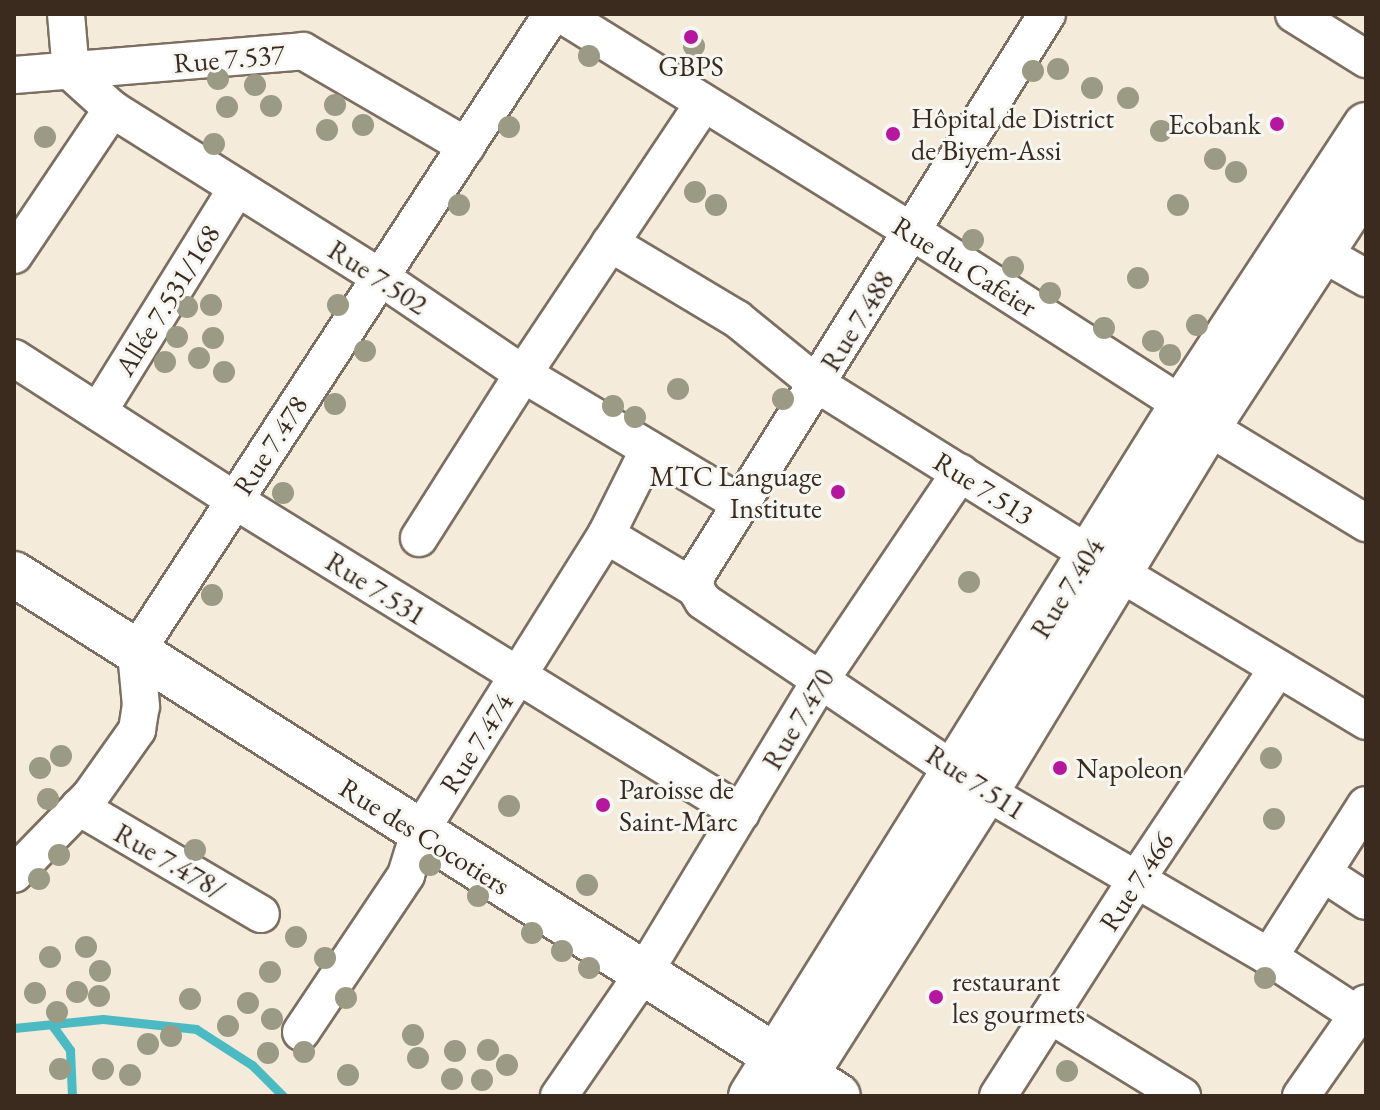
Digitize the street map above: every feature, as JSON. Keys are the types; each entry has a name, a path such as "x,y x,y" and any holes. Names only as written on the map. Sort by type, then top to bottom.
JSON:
{"main road":[{"name":"Rue 7.404","path":"751,1096 802,1081 971,780 1195,416 1366,125"},
{"name":"Rue 7.404","path":"1195,416 1322,253 1366,185"},
{"name":"Rue des Cocotiers","path":"14,574 419,833 645,971 802,1081"}],"street":[{"path":"66,14 71,72"},
{"name":"Rue 7.478","path":"136,652 552,14"},
{"name":"Rue du Cafeier","path":"561,14 913,232 1366,523"},
{"name":"Rue 7.488","path":"695,588 697,574 1047,14"},
{"path":"1294,14 1366,59"},
{"name":"Rue 7.537","path":"14,75 303,51 466,146"},
{"name":"Rue 7.502","path":"71,72 112,109 380,277 523,374 741,504"},
{"path":"419,538 523,374 703,104"},
{"path":"14,255 112,109"},
{"name":"Allée 7.531/168","path":"98,412 237,188"},
{"name":"Rue 7.513","path":"610,243 737,319 817,384 1104,563 1366,721"},
{"path":"1322,253 1366,278"},
{"name":"Rue 7.531","path":"14,358 234,500 741,813"},
{"name":"Rue 7.474","path":"301,1032 406,875 419,833 606,535 647,459 648,451"},
{"name":"Rue 7.470","path":"559,1096 645,971 821,679 960,473"},
{"name":"Rue 7.511","path":"606,535 695,588 703,601 971,780 1136,880 1362,1009"},
{"path":"14,874 79,807 137,730 141,706 136,652"},
{"name":"Rue 7.466","path":"998,1096 1136,880 1278,668"},
{"path":"1269,957 1366,805"},
{"name":"Rue 7.478/","path":"79,807 261,914"},
{"path":"1323,873 1366,901"},
{"path":"1301,1096 1362,1009"},
{"path":"1050,1015 1182,1096"}],"waterway":[{"path":"14,1028 103,1019 196,1029 252,1065 283,1096"},
{"path":"52,1025 70,1050 72,1096"}],"place":[{"name":"GBPS","path":"691,37"},
{"name":"Ecobank","path":"1277,124"},
{"name":"Hôpital de District de Biyem-Assi","path":"893,134"},
{"name":"MTC Language Institute","path":"838,492"},
{"name":"Napoleon","path":"1060,768"},
{"name":"Paroisse de Saint-Marc","path":"603,805"},
{"name":"restaurant les gourmets","path":"936,997"}]}
